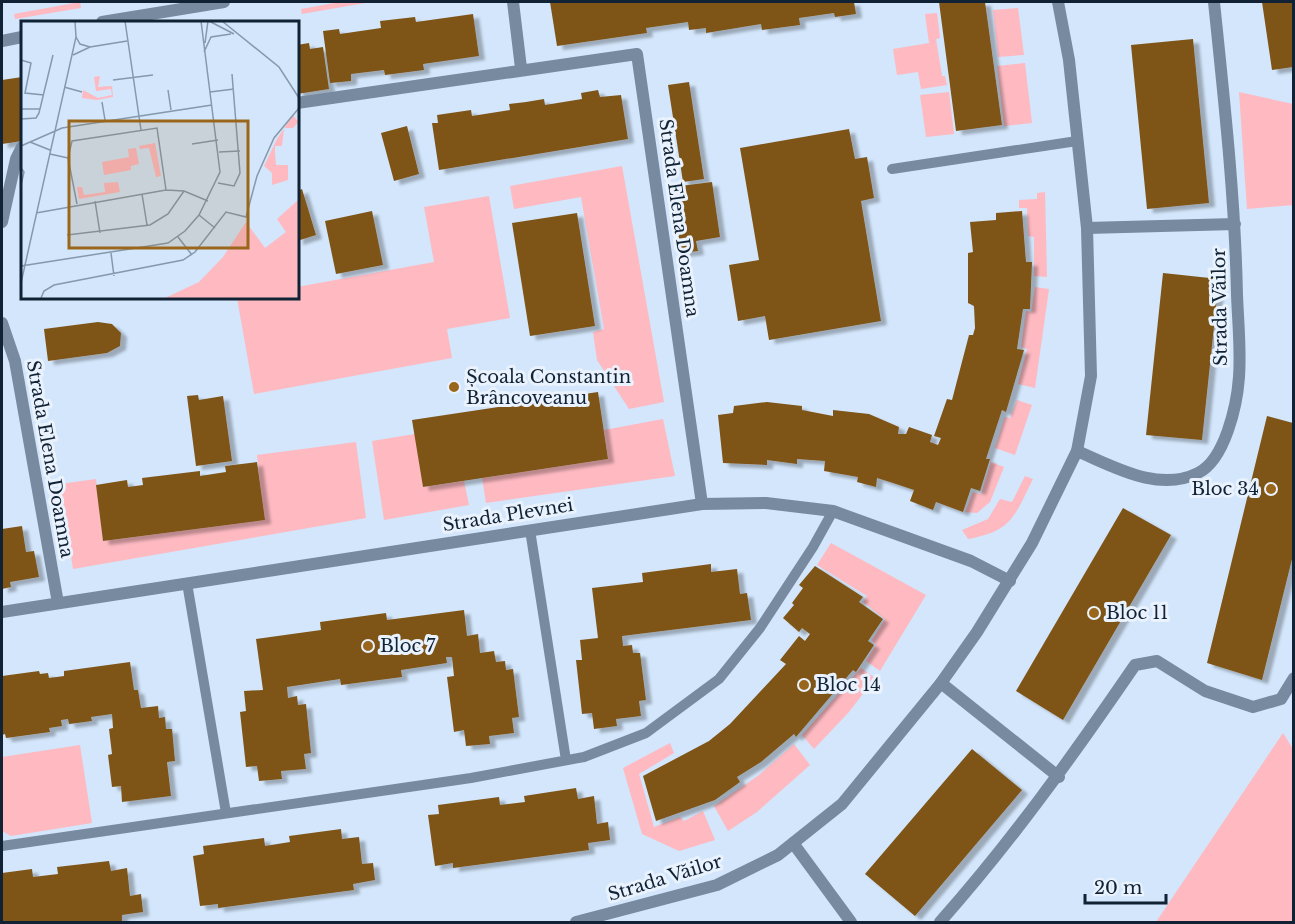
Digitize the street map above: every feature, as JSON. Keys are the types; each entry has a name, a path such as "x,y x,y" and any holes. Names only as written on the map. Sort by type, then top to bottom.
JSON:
{"street":[{"path":"108,21 224,2"},
{"path":"513,2 521,68"},
{"name":"Strada Văilor","path":"576,922 717,885 778,855 842,804 941,683 1010,581 1032,543 1077,451 1091,376 1087,228 1069,60 1058,2"},
{"name":"Strada Văilor","path":"1077,451 1144,478 1179,479 1199,473 1216,458 1228,431 1239,377 1235,224 1214,2"},
{"path":"2,41 21,37"},
{"name":"Strada Elena Doamna","path":"298,103 521,68 637,54 702,504"},
{"path":"2,222 16,159 21,149"},
{"path":"1087,228 1235,224"},
{"name":"Strada Elena Doamna","path":"2,323 15,361 58,603"},
{"name":"Strada Plevnei","path":"2,612 702,504 766,503 832,511 971,561 1010,581"},
{"path":"940,922 978,880 1059,777 1135,665 1157,661 1205,691 1253,707 1281,699 1293,678"},
{"path":"941,683 1059,777"},
{"path":"792,843 851,922"}],"lane":[{"path":"892,169 1077,141"},
{"path":"2,846 471,778 584,757 646,733 720,679 760,628 813,547 832,511"},
{"path":"530,530 566,760"},
{"path":"187,583 226,813"}],"shaded area":[{"path":"80,2 81,8 15,19 14,14"},
{"path":"340,2 371,2 302,14 301,9"},
{"path":"1018,8 1024,55 998,57 993,10"},
{"path":"937,13 940,38 936,39 942,76 945,76 947,85 921,89 918,72 897,75 893,49 929,43 925,14"},
{"path":"1025,63 1032,123 1004,126 997,66"},
{"path":"949,92 954,134 926,137 920,95"},
{"path":"1239,92 1293,104 1293,205 1247,209"},
{"path":"622,166 664,402 629,409 597,360 593,332 604,329 581,197 514,209 510,186"},
{"path":"1045,192 1047,277 1034,276 1034,237 1028,236 1027,208 1019,208 1019,200 1037,199 1037,193"},
{"path":"489,196 510,318 447,329 452,358 254,394 237,298 298,298 298,287 434,262 424,207"},
{"path":"1035,287 1049,289 1035,388 1018,384 1027,349 1021,347 1026,311 1031,312"},
{"path":"1017,400 1032,405 1015,455 995,448 1005,417 1010,418"},
{"path":"663,419 675,476 486,503 482,478 608,459 604,430"},
{"path":"415,434 423,487 464,481 469,505 384,520 372,441"},
{"path":"356,442 366,518 73,569 60,484 96,479 103,541 264,520 257,455"},
{"path":"991,462 1004,467 990,502 977,513 965,512 973,492 981,494"},
{"path":"1025,476 1033,479 1016,513 1010,520 994,532 968,539 962,530 988,519 1000,499 1012,502"},
{"path":"831,543 926,595 880,671 866,661 876,645 872,640 885,619 863,602 867,596 817,565"},
{"path":"861,668 875,678 849,712 814,749 802,735"},
{"path":"1283,733 1293,749 1293,922 1156,922"},
{"path":"670,743 674,753 639,774 654,827 680,817 684,821 703,811 715,840 679,851 642,834 623,768"},
{"path":"794,744 810,765 757,812 728,831 714,806 759,775"},
{"path":"80,745 92,823 11,836 2,831 2,757"}],"building":[{"path":"550,2 854,2 856,14 835,17 834,13 799,18 800,25 762,30 761,24 706,33 706,28 689,30 688,22 646,28 647,33 557,46"},
{"path":"939,2 985,2 1002,125 956,131"},
{"path":"1262,2 1293,2 1293,67 1272,70"},
{"path":"473,14 479,56 423,64 424,70 385,75 384,70 351,74 351,81 330,83 323,31 339,29 340,34 381,28 380,21 415,17 416,22"},
{"path":"1193,39 1209,203 1147,209 1131,45"},
{"path":"309,43 310,49 323,47 329,89 298,94 298,45"},
{"path":"21,77 21,141 2,144 2,80"},
{"path":"689,82 704,179 683,182 668,85"},
{"path":"598,90 600,97 621,95 628,139 439,170 432,123 438,123 437,115 471,110 472,116 510,110 509,104 544,99 545,105 582,99 581,93"},
{"path":"407,126 419,174 394,181 381,133"},
{"path":"849,129 855,159 867,157 874,198 861,201 881,321 769,340 765,316 738,321 729,265 759,260 740,148"},
{"path":"712,182 720,237 696,241 698,251 681,253 674,205 679,204 680,186"},
{"path":"302,189 316,235 298,241 298,191"},
{"path":"372,211 383,265 336,274 325,221"},
{"path":"1022,211 1026,262 1032,262 1030,309 1023,309 1017,349 1024,350 1006,412 1002,410 986,459 990,459 980,491 971,488 963,512 936,502 933,510 910,501 914,490 877,478 876,487 857,482 858,477 824,471 825,461 797,459 797,464 767,460 767,465 723,463 718,415 733,413 734,406 767,402 802,406 802,410 833,416 833,410 869,414 899,427 898,434 906,434 909,427 932,435 930,442 938,445 941,438 934,436 947,399 952,400 969,335 973,335 975,328 974,306 968,303 968,253 973,252 970,222 996,220 996,213"},
{"path":"577,213 595,326 530,336 512,223"},
{"path":"1163,273 1219,279 1202,440 1146,435"},
{"path":"98,322 112,324 121,333 120,346 107,353 48,361 44,329"},
{"name":"Școala Constantin Brâncoveanu","path":"598,392 608,459 423,487 412,420"},
{"path":"198,395 199,400 223,396 232,461 196,466 187,396"},
{"name":"Bloc 34","path":"1267,416 1293,423 1293,555 1262,680 1207,663"},
{"path":"257,462 265,520 103,541 96,485 127,480 128,487 143,485 142,478 200,471 200,476 226,472 225,466"},
{"name":"Bloc 11","path":"1123,508 1171,535 1063,720 1016,691"},
{"path":"22,526 26,552 34,551 39,577 10,582 11,587 2,589 2,529"},
{"path":"711,564 711,572 737,569 740,594 747,593 751,620 622,636 623,646 632,645 633,653 640,653 646,700 639,701 641,716 616,719 617,726 594,729 592,713 582,714 576,660 582,660 580,640 598,638 592,588 643,582 642,573"},
{"name":"Bloc 14","path":"815,566 863,597 859,602 883,619 868,641 874,645 856,672 853,670 796,737 794,734 761,762 737,777 740,782 715,800 656,821 643,776 709,741 730,724 786,664 780,660 799,636 805,641 810,634 802,628 799,632 783,618 794,605 792,603 803,588 799,585"},
{"path":"464,610 467,636 478,634 480,653 494,651 496,662 505,661 506,670 513,669 519,717 512,718 514,733 489,736 490,744 466,746 464,730 454,732 447,677 454,676 452,657 446,657 447,663 401,670 402,677 341,685 340,679 287,687 288,698 297,696 298,705 306,704 311,753 304,754 306,769 281,771 282,779 259,781 257,766 246,767 240,712 246,711 244,691 263,690 256,639 321,630 320,622 386,613 387,620"},
{"path":"130,662 134,690 138,690 141,708 158,706 159,718 165,717 166,729 172,729 175,761 167,762 171,796 122,802 121,786 112,787 108,755 112,754 109,729 113,728 112,714 91,717 92,721 69,724 68,719 61,720 62,726 49,728 50,732 6,738 5,734 2,735 2,676 39,671 40,674 48,673 49,678 64,676 64,671"},
{"path":"972,749 1022,790 915,916 865,874"},
{"path":"576,788 578,799 594,796 597,824 608,822 610,840 588,843 589,850 453,868 453,863 435,866 428,815 439,814 438,805 499,797 500,805 525,802 524,796"},
{"path":"341,829 342,839 359,837 362,864 373,863 375,880 353,884 354,890 218,908 218,904 200,906 193,856 204,854 203,846 264,838 265,846 290,842 289,836"},
{"path":"109,861 111,871 127,868 130,896 141,894 143,912 122,915 122,922 2,922 2,873 32,869 33,877 58,874 57,867"}],"place":[{"name":"Școala Constantin Brâncoveanu","path":"454,387"},
{"name":"Bloc 34","path":"1271,489"},
{"name":"Bloc 11","path":"1094,613"},
{"name":"Bloc 7","path":"368,646"},
{"name":"Bloc 14","path":"804,685"}]}
